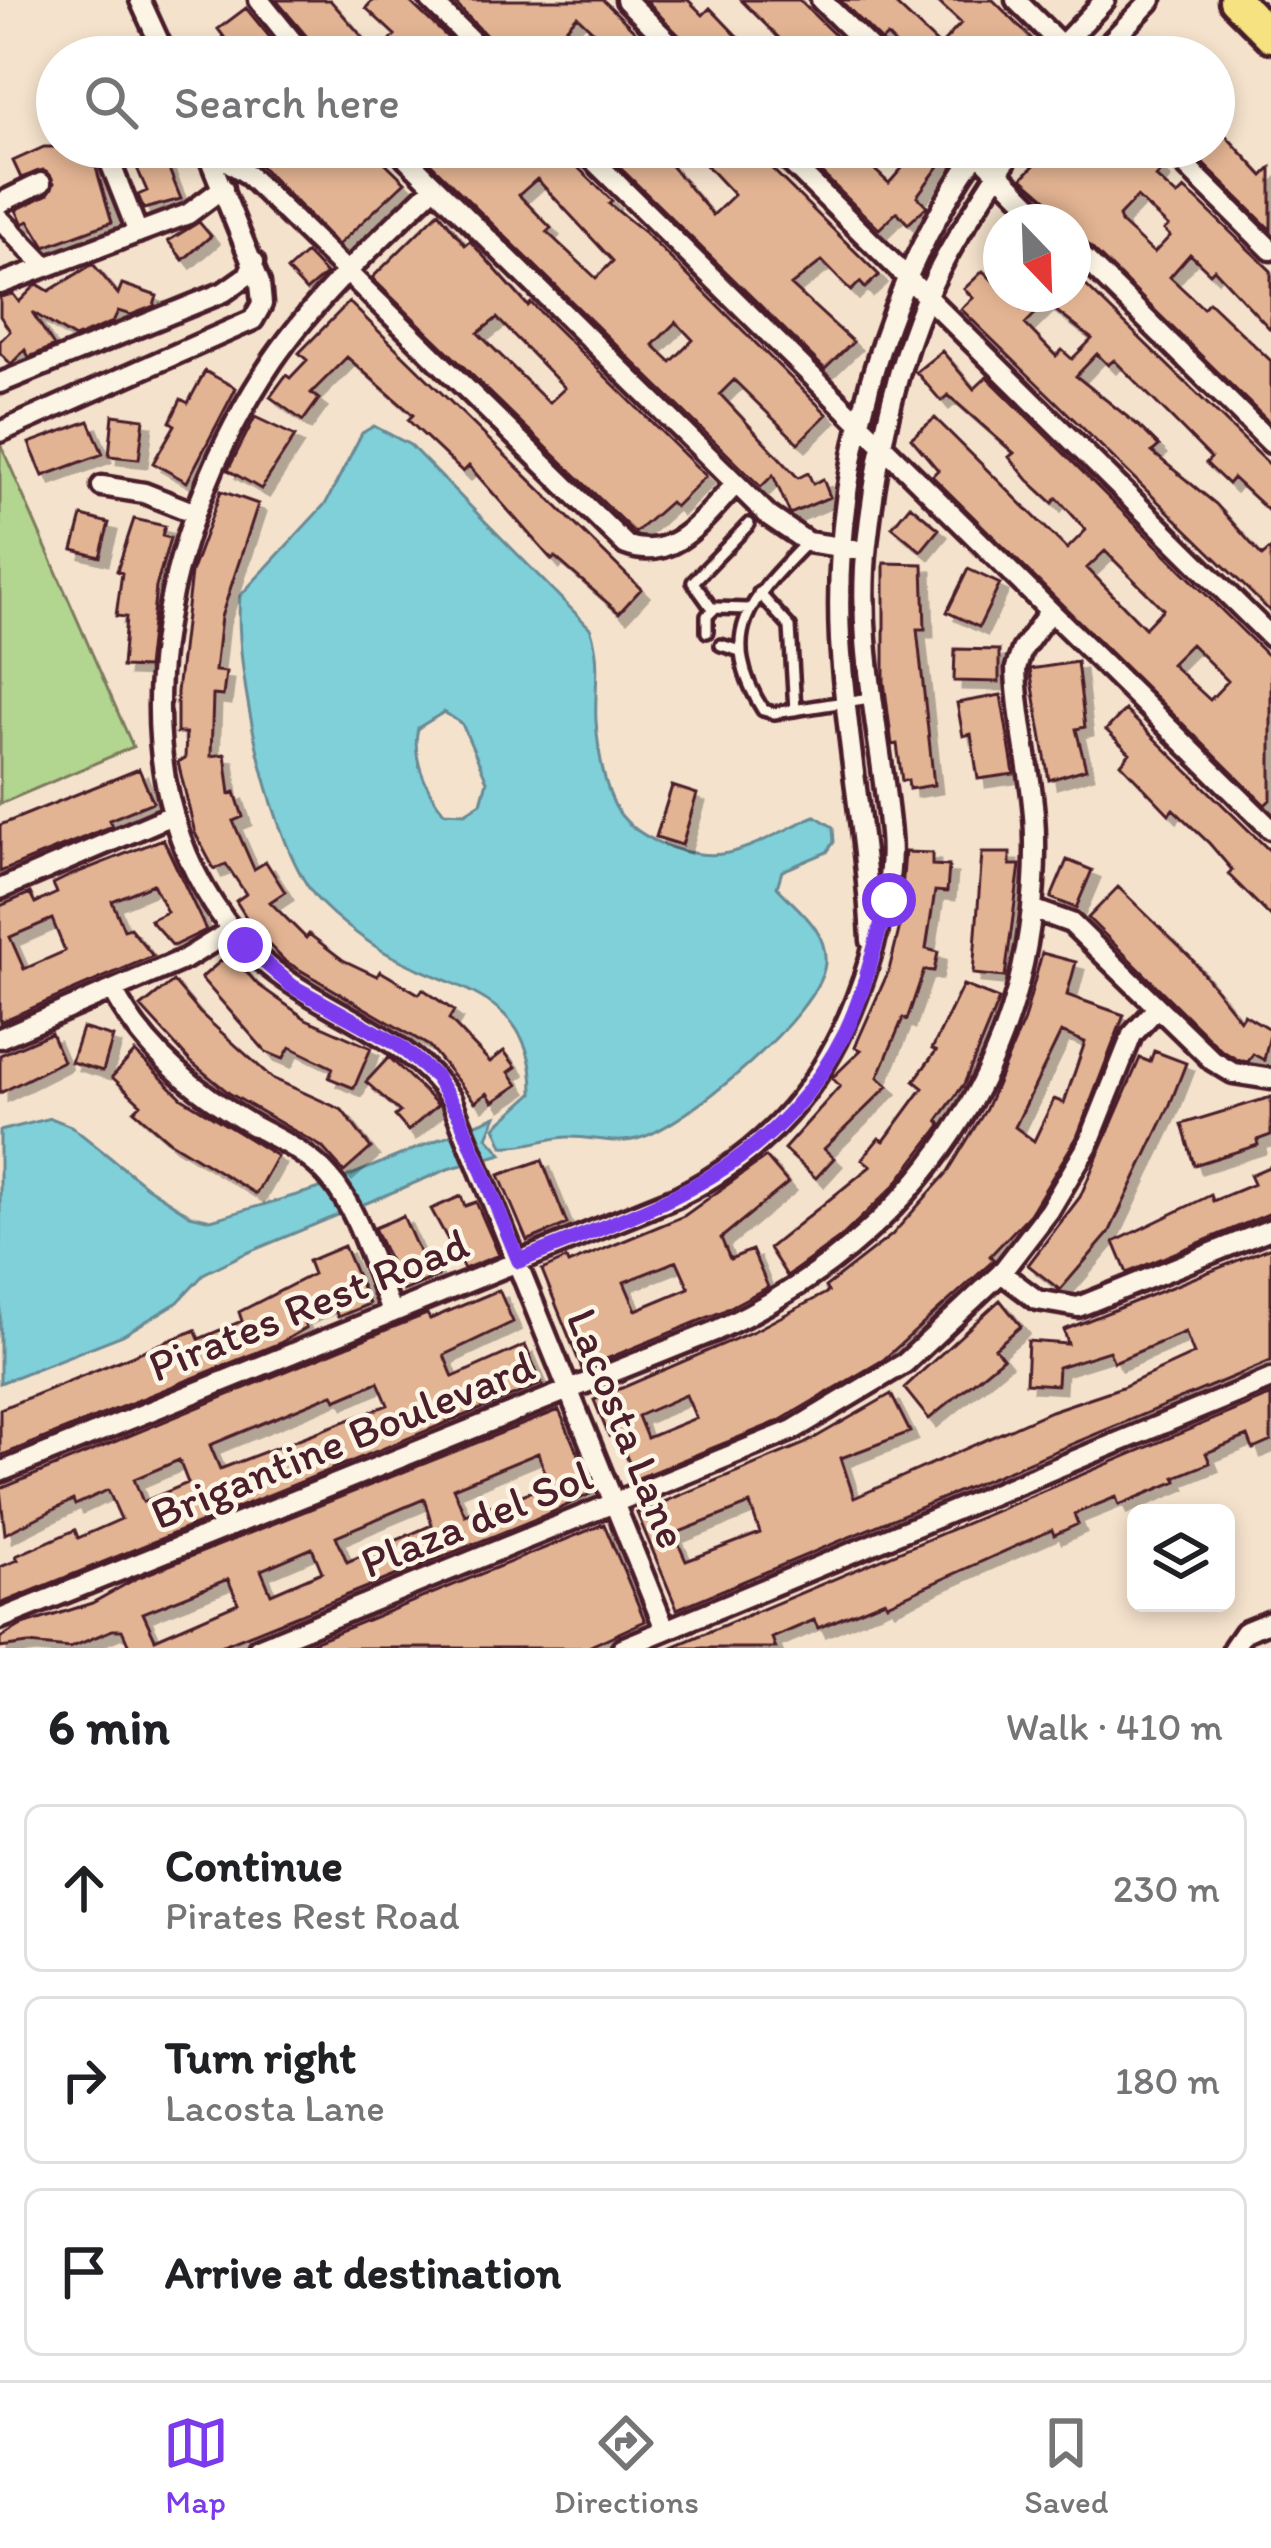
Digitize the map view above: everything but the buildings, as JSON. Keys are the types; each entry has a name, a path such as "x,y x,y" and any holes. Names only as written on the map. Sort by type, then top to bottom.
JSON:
{"main road":[{"path":"1235,0 1271,36"}],"street":[{"path":"140,0 156,36"},
{"path":"259,0 288,36"},
{"path":"430,0 467,36"},
{"path":"626,0 663,36"},
{"path":"821,0 858,36"},
{"path":"1016,0 1048,36"},
{"path":"1075,36 1105,0"},
{"path":"1116,36 1151,0"},
{"path":"112,168 138,233"},
{"path":"0,432 253,320 262,304 254,262 214,168"},
{"path":"238,168 626,545 642,551 675,544 735,485"},
{"path":"415,168 735,485 807,542 866,550"},
{"path":"602,168 1271,829"},
{"path":"797,168 1271,638"},
{"name":"Pirates Rest Road","path":"872,952 865,842 840,639 847,494 882,347 909,277 966,168"},
{"path":"993,168 1029,204"},
{"name":"Pirates Rest Road","path":"0,1472 697,1187 767,1140 810,1090 845,1032 889,900 890,839 870,698 866,550 882,448 927,296 1002,168"},
{"path":"1188,168 1271,250"},
{"path":"0,203 40,183"},
{"path":"0,284 203,206 223,188"},
{"name":"Lacosta Lane","path":"434,188 347,274 256,388 218,454 195,513 165,632 161,723 172,815 205,889 232,930 292,986 397,1044 436,1077 460,1117 665,1629"},
{"path":"0,219 46,267"},
{"path":"0,383 224,292 240,283 254,262"},
{"path":"1091,265 1271,442"},
{"path":"102,486 144,494 195,513"},
{"name":"Brigantine Boulevard","path":"0,1619 571,1389 780,1299 837,1260 910,1193 956,1130 990,1066 1018,987 1032,909 1033,788 1016,668 1022,650 1049,612"},
{"path":"0,889 172,815"},
{"path":"865,842 890,839"},
{"path":"1032,909 1071,923 1156,1008 1233,1073 1271,1079"},
{"path":"0,1038 202,951 232,930"},
{"path":"113,990 126,1015 178,1072 226,1108 298,1150 333,1181 392,1312"},
{"name":"Plaza del Sol","path":"258,1648 794,1430 858,1395 929,1343 1001,1274 1077,1166 1132,1035 1156,1008"},
{"path":"1001,1274 1036,1300 1078,1306 1271,1229"},
{"path":"622,1648 1271,1379"},
{"path":"1233,1648 1244,1632 1271,1621"}],"lane":[{"path":"713,610 693,582 749,524"},
{"path":"807,542 759,592 749,609 740,651 764,710 870,698"},
{"path":"759,592 790,627 795,710"},
{"path":"707,632 706,616 713,610 749,609"},
{"path":"721,645 740,651"}],"green space":[{"path":"0,443 133,747 0,804"}],"water":[{"path":"374,426 410,445 590,628 596,651 601,764 614,804 634,828 664,845 713,855 750,846 815,816 833,827 834,842 827,852 782,871 777,887 822,940 825,963 818,984 777,1037 718,1090 640,1138 567,1137 503,1146 495,1127 533,1093 529,1058 519,1032 481,997 404,962 340,920 302,877 286,842 249,710 240,596 326,503 362,433","holes":["444,712 462,724 487,781 481,803 465,813 444,812 422,773 418,728"]},
{"path":"496,1116 487,1137 502,1154 448,1169 244,1254 205,1273 178,1302 123,1335 0,1383 0,1131 51,1118 71,1126 147,1187 190,1215 211,1220 317,1189"}],"route":[{"path":"245,945 292,986 397,1044 436,1077 460,1117 519,1261 677,1197 716,1177 767,1140 810,1090 845,1032 889,900"}]}
